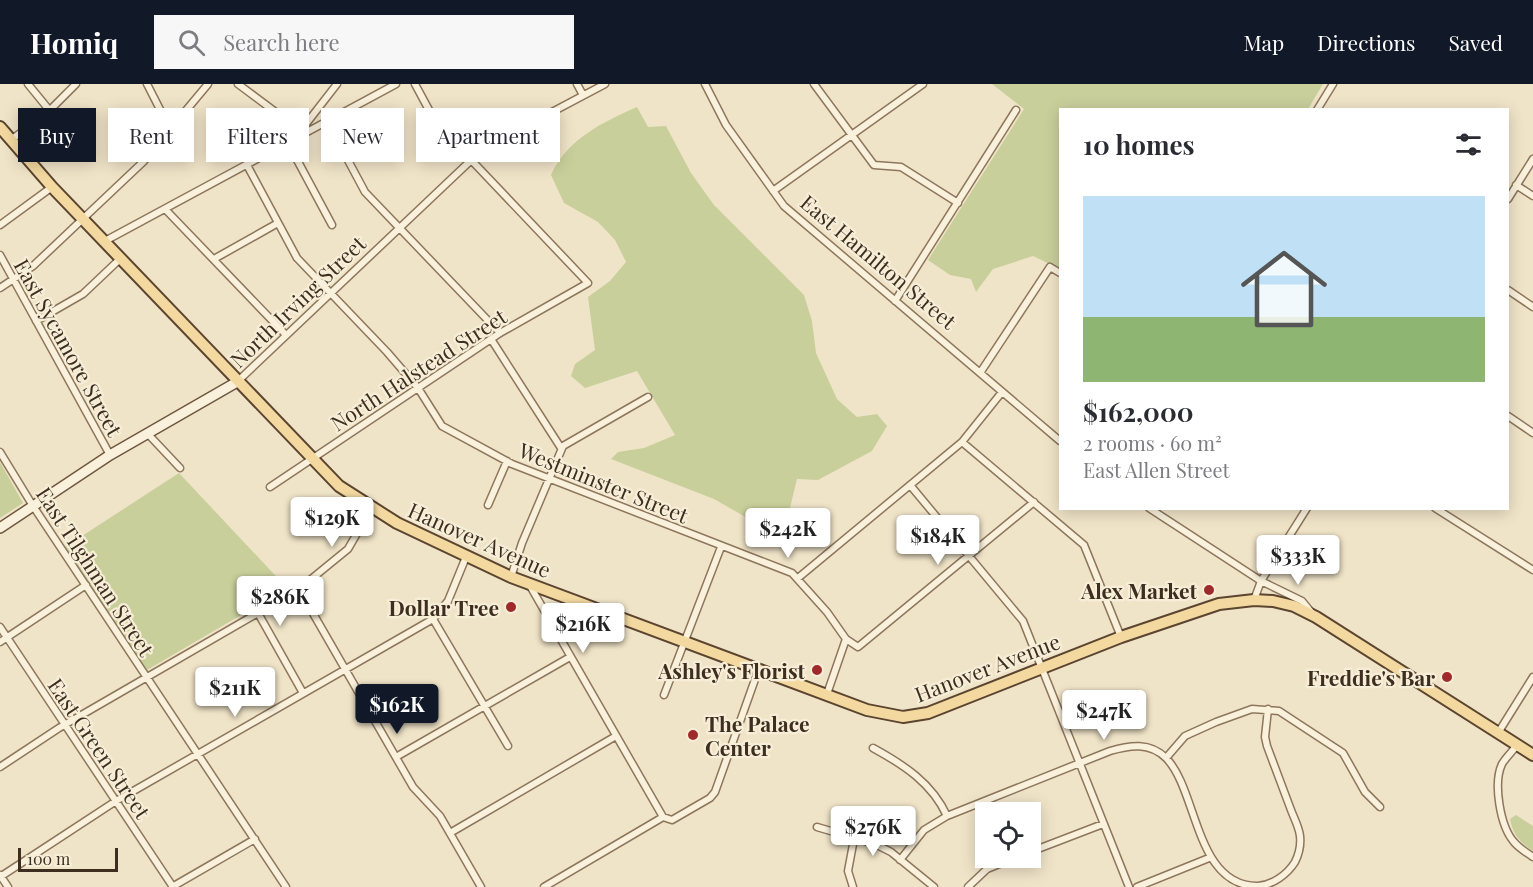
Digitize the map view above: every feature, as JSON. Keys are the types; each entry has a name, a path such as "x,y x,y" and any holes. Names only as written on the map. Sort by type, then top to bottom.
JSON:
{"main road":[{"name":"Hanover Avenue","path":"0,127 52,187 339,486 371,509 466,557 511,577 684,644 877,713 903,717 916,715 1121,637 1209,607 1254,600 1284,603 1316,617"},
{"name":"North Irving Street","path":"0,528 110,455 237,382"},
{"path":"1316,617 1533,754"}],"street":[{"path":"28,84 48,108"},
{"path":"53,108 76,84"},
{"path":"147,84 159,108"},
{"path":"189,108 208,84"},
{"path":"238,84 270,108"},
{"path":"309,121 337,84"},
{"path":"351,108 396,84"},
{"path":"416,84 428,108"},
{"path":"577,84 583,95"},
{"name":"North Irving Street","path":"559,108 604,84"},
{"name":"East Hamilton Street","path":"705,84 726,126 784,206 1059,440"},
{"path":"814,84 876,167 901,167 957,202"},
{"path":"773,192 923,84"},
{"path":"1318,108 1333,84"},
{"path":"895,300 1016,110"},
{"path":"11,140 18,135"},
{"path":"1509,197 1533,159"},
{"path":"0,288 14,281 83,219 140,162"},
{"path":"105,241 253,162"},
{"path":"300,162 332,225"},
{"path":"349,162 365,192 500,333"},
{"name":"North Irving Street","path":"237,382 468,162"},
{"name":"North Halstead Street","path":"270,487 500,333 588,283 474,162"},
{"name":"Westminster Street","path":"247,165 297,258 387,352 418,388 442,426 507,461 548,479 798,578"},
{"path":"1516,186 1533,196"},
{"path":"0,225 52,187"},
{"path":"165,208 286,335"},
{"path":"214,259 278,223"},
{"name":"East Sycamore Street","path":"0,255 110,455"},
{"path":"36,321 83,294 121,258"},
{"path":"980,373 1050,267 1059,272"},
{"path":"1509,291 1533,307"},
{"path":"491,339 561,448"},
{"path":"1002,392 962,442 798,578 846,639 858,647 1034,502"},
{"path":"511,577 561,448 568,441 648,397"},
{"path":"1509,417 1533,433"},
{"path":"147,433 180,468"},
{"path":"962,442 1084,545 1121,637"},
{"name":"East Tilghman Street","path":"0,452 33,506 286,887"},
{"path":"488,505 507,461"},
{"path":"910,485 1023,621 1129,887"},
{"path":"371,509 348,549 299,589 413,787 434,809 481,887"},
{"path":"1153,510 1261,581 1302,601 1316,617"},
{"path":"1254,600 1261,581 1306,510"},
{"path":"1438,510 1533,570"},
{"path":"664,695 721,547"},
{"path":"8,887 0,876 116,801 433,619 448,601 466,557"},
{"path":"528,583 663,818"},
{"path":"0,642 86,585"},
{"path":"0,767 65,724 258,613 303,693"},
{"path":"433,619 508,747"},
{"name":"East Green Street","path":"0,627 173,887"},
{"path":"826,694 846,639"},
{"path":"396,757 570,657"},
{"path":"544,887 663,818 672,820 714,794 758,670"},
{"path":"1497,733 1533,677"},
{"path":"1166,758 1185,736 1239,712 1268,709 1279,711 1343,753 1351,762 1365,792 1380,807"},
{"path":"900,860 924,830 947,816 1125,746 1144,746 1166,758 1177,774 1209,858 1221,873 1249,887 1270,884 1285,874 1296,860 1300,833 1267,746 1265,737 1268,709"},
{"path":"450,833 616,736"},
{"path":"1517,745 1503,762 1500,770 1500,801 1507,831 1514,842 1533,857"},
{"path":"873,748 903,764 934,790 947,816"},
{"path":"1041,848 1103,824"},
{"path":"817,827 875,844 934,887"},
{"path":"173,887 255,839"},
{"path":"853,887 848,871 854,839"},
{"path":"1137,887 1209,858"},
{"path":"968,887 987,868"}],"green space":[{"path":"992,84 1323,84 1309,108 1059,108 1059,269 1033,256 993,269 976,292 971,279 950,275 928,260 1024,109"},
{"path":"637,107 648,127 666,126 691,173 714,205 804,295 812,321 816,353 837,399 857,417 877,414 887,426 872,451 818,480 797,479 787,520 770,531 714,499 611,459 618,452 644,448 675,435 637,371 585,388 571,376 575,364 595,350 588,297 610,281 626,262 615,240 598,222 564,203 551,175 566,151 587,133"},
{"path":"0,462 23,503 0,518"},
{"path":"179,473 287,588 147,670 65,547"},
{"path":"1516,815 1533,826 1533,851 1515,834 1510,819"}],"place":[{"name":"Alex Market","path":"1209,590"},
{"name":"Dollar Tree","path":"511,607"},
{"name":"Ashley's Florist","path":"817,670"},
{"name":"Freddie's Bar","path":"1447,677"},
{"name":"The Palace Center","path":"693,735"}]}
